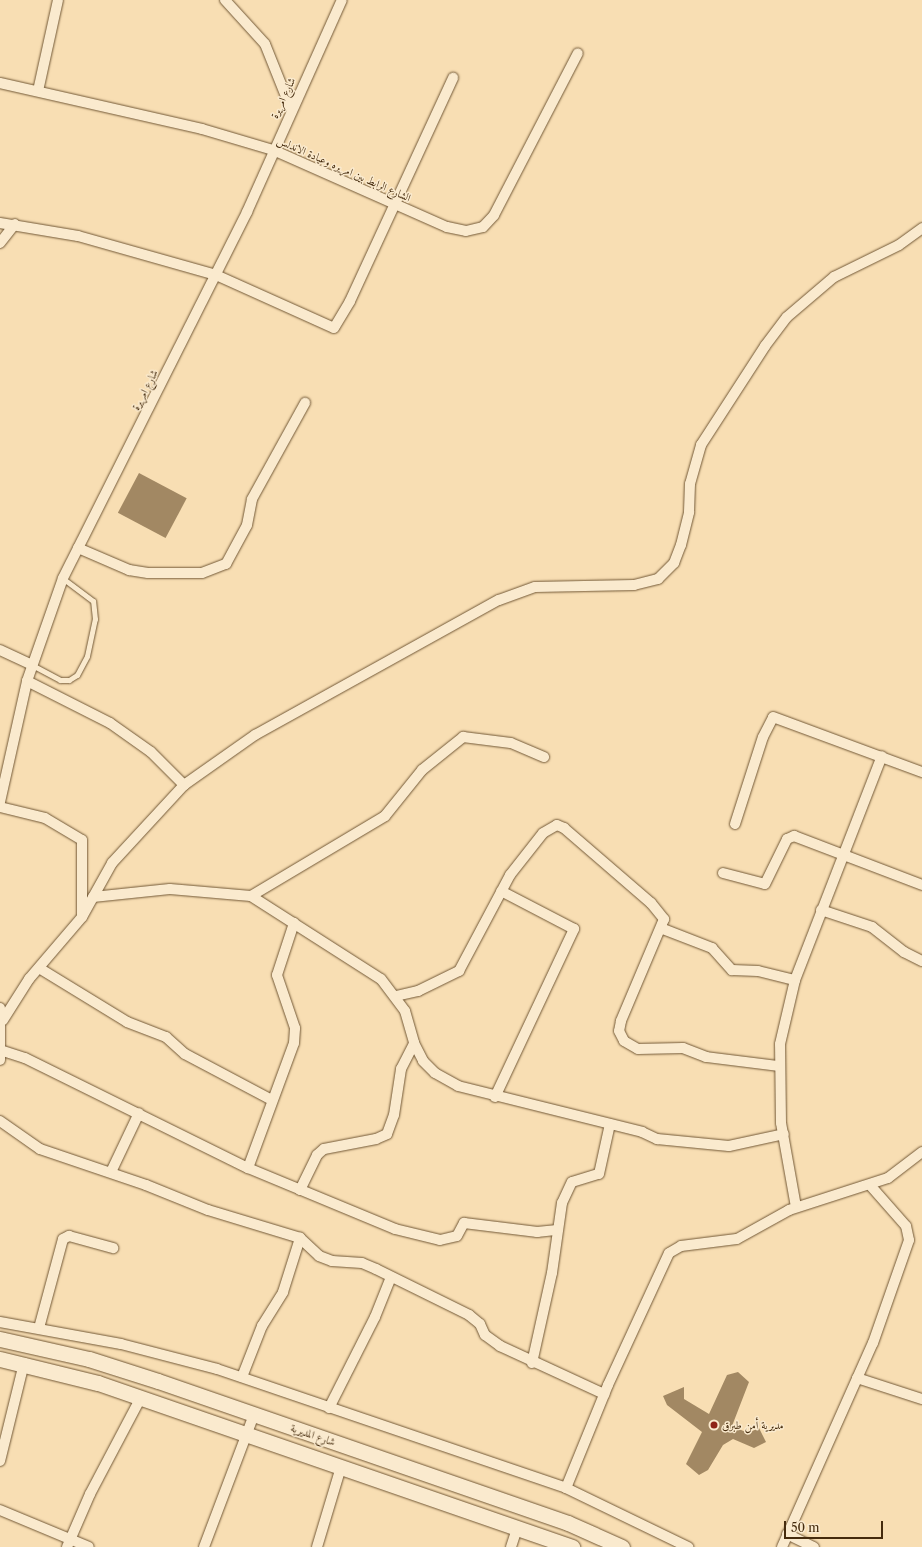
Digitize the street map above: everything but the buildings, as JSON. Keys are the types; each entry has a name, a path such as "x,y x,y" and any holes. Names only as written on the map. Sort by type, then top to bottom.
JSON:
{"main road":[{"name":"شارع المديرية","path":"0,1339 89,1359 561,1521 622,1547"},
{"name":"شارع المديرية","path":"0,1359 24,1363 140,1398 572,1547"}],"street":[{"path":"38,91 58,0"},
{"path":"225,0 265,44 291,109"},
{"name":"شارع امريرة","path":"0,802 27,681 63,578 216,275 342,0"},
{"name":"الشارع الرابط بين امريره وعيادة الاندلس","path":"0,83 38,91 273,150 447,227 466,231 483,227 511,186 578,53"},
{"path":"0,223 15,224 78,236 216,275 334,328 395,205 452,78"},
{"path":"0,244 15,224"},
{"path":"2,1020 19,992 82,917 112,863 184,786 255,735 499,600 535,587 634,585 658,579 674,563 681,545 689,512 690,484 701,445 765,346 787,317 829,281 899,245 922,228"},
{"path":"78,548 129,570 148,573 202,573 226,564 247,525 252,499 305,403"},
{"path":"0,650 32,665"},
{"path":"27,681 110,723 151,752 184,786"},
{"path":"735,824 763,737 774,717 922,772"},
{"path":"252,896 385,816 422,770 463,737 511,743 544,757"},
{"path":"796,1207 784,1134 778,1066 795,980 882,756"},
{"path":"0,807 45,818 82,840 85,861 82,917"},
{"path":"396,996 418,991 459,971 501,891 526,853 543,833 556,825 564,828 650,903 664,920 663,929 639,973 623,1015 619,1031 624,1041 638,1049 683,1048 706,1057 778,1066"},
{"path":"723,873 765,884 791,836 922,885"},
{"path":"94,897 170,889 252,896 370,971 396,996 405,1011 414,1044 435,1073 458,1086 495,1097 610,1124 658,1139 729,1146 784,1134"},
{"path":"495,1097 574,929 501,891"},
{"path":"821,910 872,927 904,952 922,961"},
{"path":"248,1168 294,1043 295,1028 277,974 294,923"},
{"path":"663,929 712,948 732,970 758,971 795,980"},
{"path":"39,968 127,1022 166,1038 185,1054 272,1100"},
{"path":"0,1008 2,1020 0,1053 25,1058 248,1168 300,1190 395,1228 440,1240 457,1236 464,1223 537,1232 555,1230"},
{"path":"300,1190 317,1155 324,1149 376,1139 386,1134 394,1115 402,1069 414,1044"},
{"path":"111,1172 139,1113"},
{"path":"0,1121 40,1149 111,1172 208,1210 300,1238 319,1256 332,1261 362,1263 469,1315 480,1324 485,1335 532,1363 604,1394"},
{"path":"532,1363 552,1273 555,1230 562,1203 572,1182 599,1174 610,1124"},
{"path":"566,1488 604,1394 669,1253 681,1246 737,1239 796,1207 870,1185 904,1169 922,1152"},
{"path":"782,1547 857,1378 909,1236 906,1226 870,1185"},
{"path":"39,1328 63,1239 70,1236 113,1248"},
{"path":"242,1377 262,1326 283,1292 300,1238"},
{"path":"329,1408 372,1324 391,1277"},
{"path":"0,1322 39,1328 188,1360 242,1377 566,1488 688,1547"},
{"path":"0,1461 24,1363"},
{"path":"857,1378 922,1399"},
{"path":"68,1543 140,1398"},
{"path":"204,1547 254,1415"},
{"path":"317,1547 341,1467"},
{"path":"0,1510 68,1543 89,1547"},
{"path":"511,1547 517,1528"},
{"path":"788,1534 814,1547"}],"lane":[{"path":"32,665 60,680 70,680 77,675 87,656 95,619 93,601 63,578"}],"place":[{"name":"مديرية أمن طبرق","path":"714,1425"}]}
